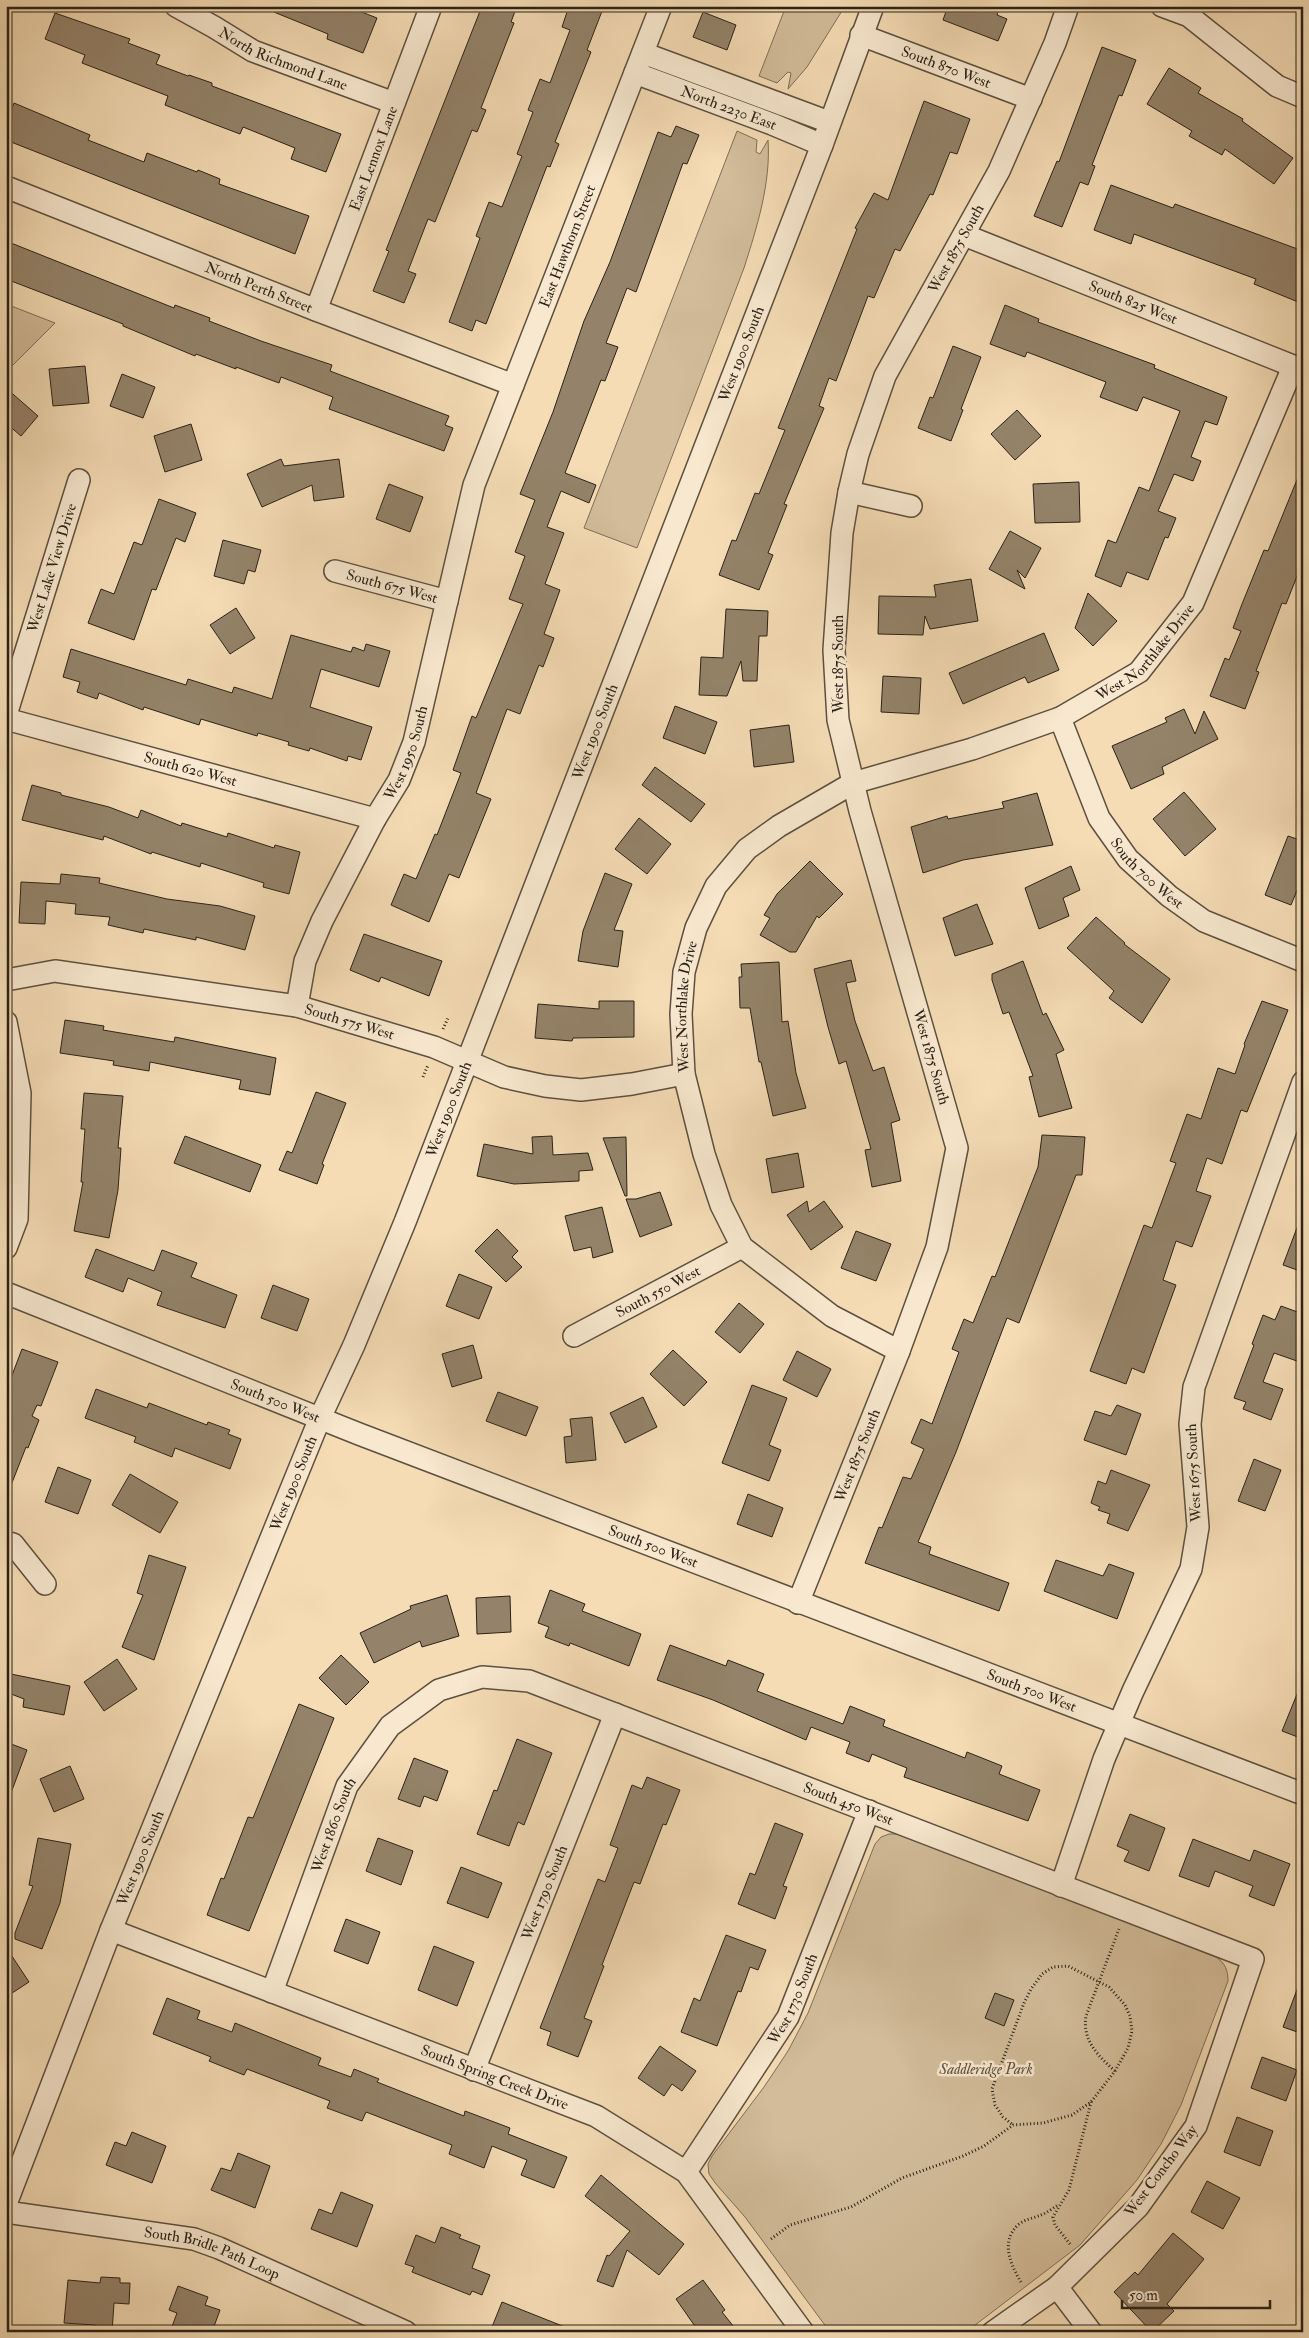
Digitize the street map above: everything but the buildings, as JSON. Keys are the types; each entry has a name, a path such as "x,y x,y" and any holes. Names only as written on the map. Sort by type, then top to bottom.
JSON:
{"street":[{"name":"North Richmond Lane","path":"176,6 253,51 394,103"},
{"name":"East Lennox Lane","path":"316,310 430,6"},
{"name":"East Hawthorn Street","path":"474,485 661,6"},
{"name":"West 1900 South","path":"6,2204 111,1930 320,1418 354,1345 405,1222 466,1059 822,145 872,6"},
{"name":"West 1875 South","path":"798,1603 900,1351 937,1247 957,1148 853,783 838,720 834,650 842,533 858,454 885,376 999,171 1031,99 1068,6"},
{"path":"1162,6 1189,16 1277,86 1303,97"},
{"name":"South 870 West","path":"862,34 1031,99"},
{"name":"North 2230 East","path":"643,53 829,122"},
{"name":"North 2230 East","path":"635,73 772,124 822,145"},
{"name":"North Perth Street","path":"6,187 316,310 513,385"},
{"name":"South 825 West","path":"964,235 1298,368"},
{"name":"West Northlake Drive","path":"900,1351 832,1316 742,1247 721,1205 704,1154 684,1074 682,1014 684,972 696,928 716,886 747,848 779,826 853,783 972,749 1060,718 1139,672 1193,603 1298,368"},
{"name":"West Lake View Drive","path":"6,717 79,480"},
{"name":"West 1950 South","path":"297,1006 305,961 322,921 374,819 398,780 414,742 474,485"},
{"path":"849,492 911,506"},
{"name":"South 675 West","path":"335,571 447,601"},
{"name":"South 620 West","path":"6,717 374,819"},
{"name":"South 700 West","path":"1060,718 1099,818 1128,859 1169,896 1204,921 1303,961"},
{"name":"South 575 West","path":"6,980 56,971 297,1006 434,1047 466,1059 504,1077 545,1086 582,1090 632,1084 684,1074"},
{"path":"6,1022 20,1093 18,1219 6,1248"},
{"name":"West 1675 South","path":"1061,1886 1104,1759 1191,1569 1198,1527 1190,1424 1194,1387 1303,1082"},
{"name":"South 550 West","path":"574,1336 742,1247"},
{"name":"South 500 West","path":"6,1293 320,1418 798,1603 1303,1794"},
{"path":"6,1542 13,1544 45,1584"},
{"name":"South 450 West","path":"439,1690 482,1677 529,1681 1254,1959"},
{"name":"West 1860 South","path":"272,1992 347,1786 390,1726 439,1690"},
{"name":"West 1790 South","path":"474,2070 615,1714"},
{"name":"West 1730 South","path":"686,2172 788,2016 869,1811"},
{"name":"South Spring Creek Drive","path":"111,1930 596,2116 686,2172 803,2332"},
{"name":"West Concho Way","path":"993,2332 1057,2286 1138,2207 1196,2126 1254,1959"},
{"name":"South Bridle Path Loop","path":"6,2212 194,2239 220,2248 371,2324 406,2332"},
{"path":"1057,2286 1091,2332"}],"path":[{"path":"1115,2071 1102,2059 1088,2041 1084,2027 1098,1981 1120,1928"},
{"path":"771,2239 790,2225 851,2207 902,2178 963,2156 984,2146 1013,2125 1043,2124 1072,2115 1091,2102 1115,2071 1128,2048 1132,2031 1130,2016 1118,1995 1098,1981 1068,1966 1053,1967 1042,1974 1032,1989 1024,2003 992,2089 995,2105 1002,2117 1013,2125"},
{"path":"1070,2244 1055,2225 1053,2217 1069,2190 1091,2102"},
{"path":"1021,2282 1013,2268 1008,2252 1010,2237 1019,2224 1030,2218 1042,2215 1059,2205"}],"green space":[{"path":"786,6 845,6 807,67 788,89 791,73 788,72 777,83 759,76"},
{"path":"737,131 757,140 756,152 760,154 768,140 767,172 762,205 744,268 637,548 584,528"},
{"path":"6,304 55,323 6,372"},
{"name":"Saddleridge Park","path":"889,1834 898,1834 1216,1957 1224,1964 1227,1973 1228,1981 1181,2105 1161,2144 1137,2180 1080,2245 966,2332 830,2332 745,2217 709,2174 708,2164 712,2156 764,2087 788,2051 808,2013 875,1844 881,1837"}]}
